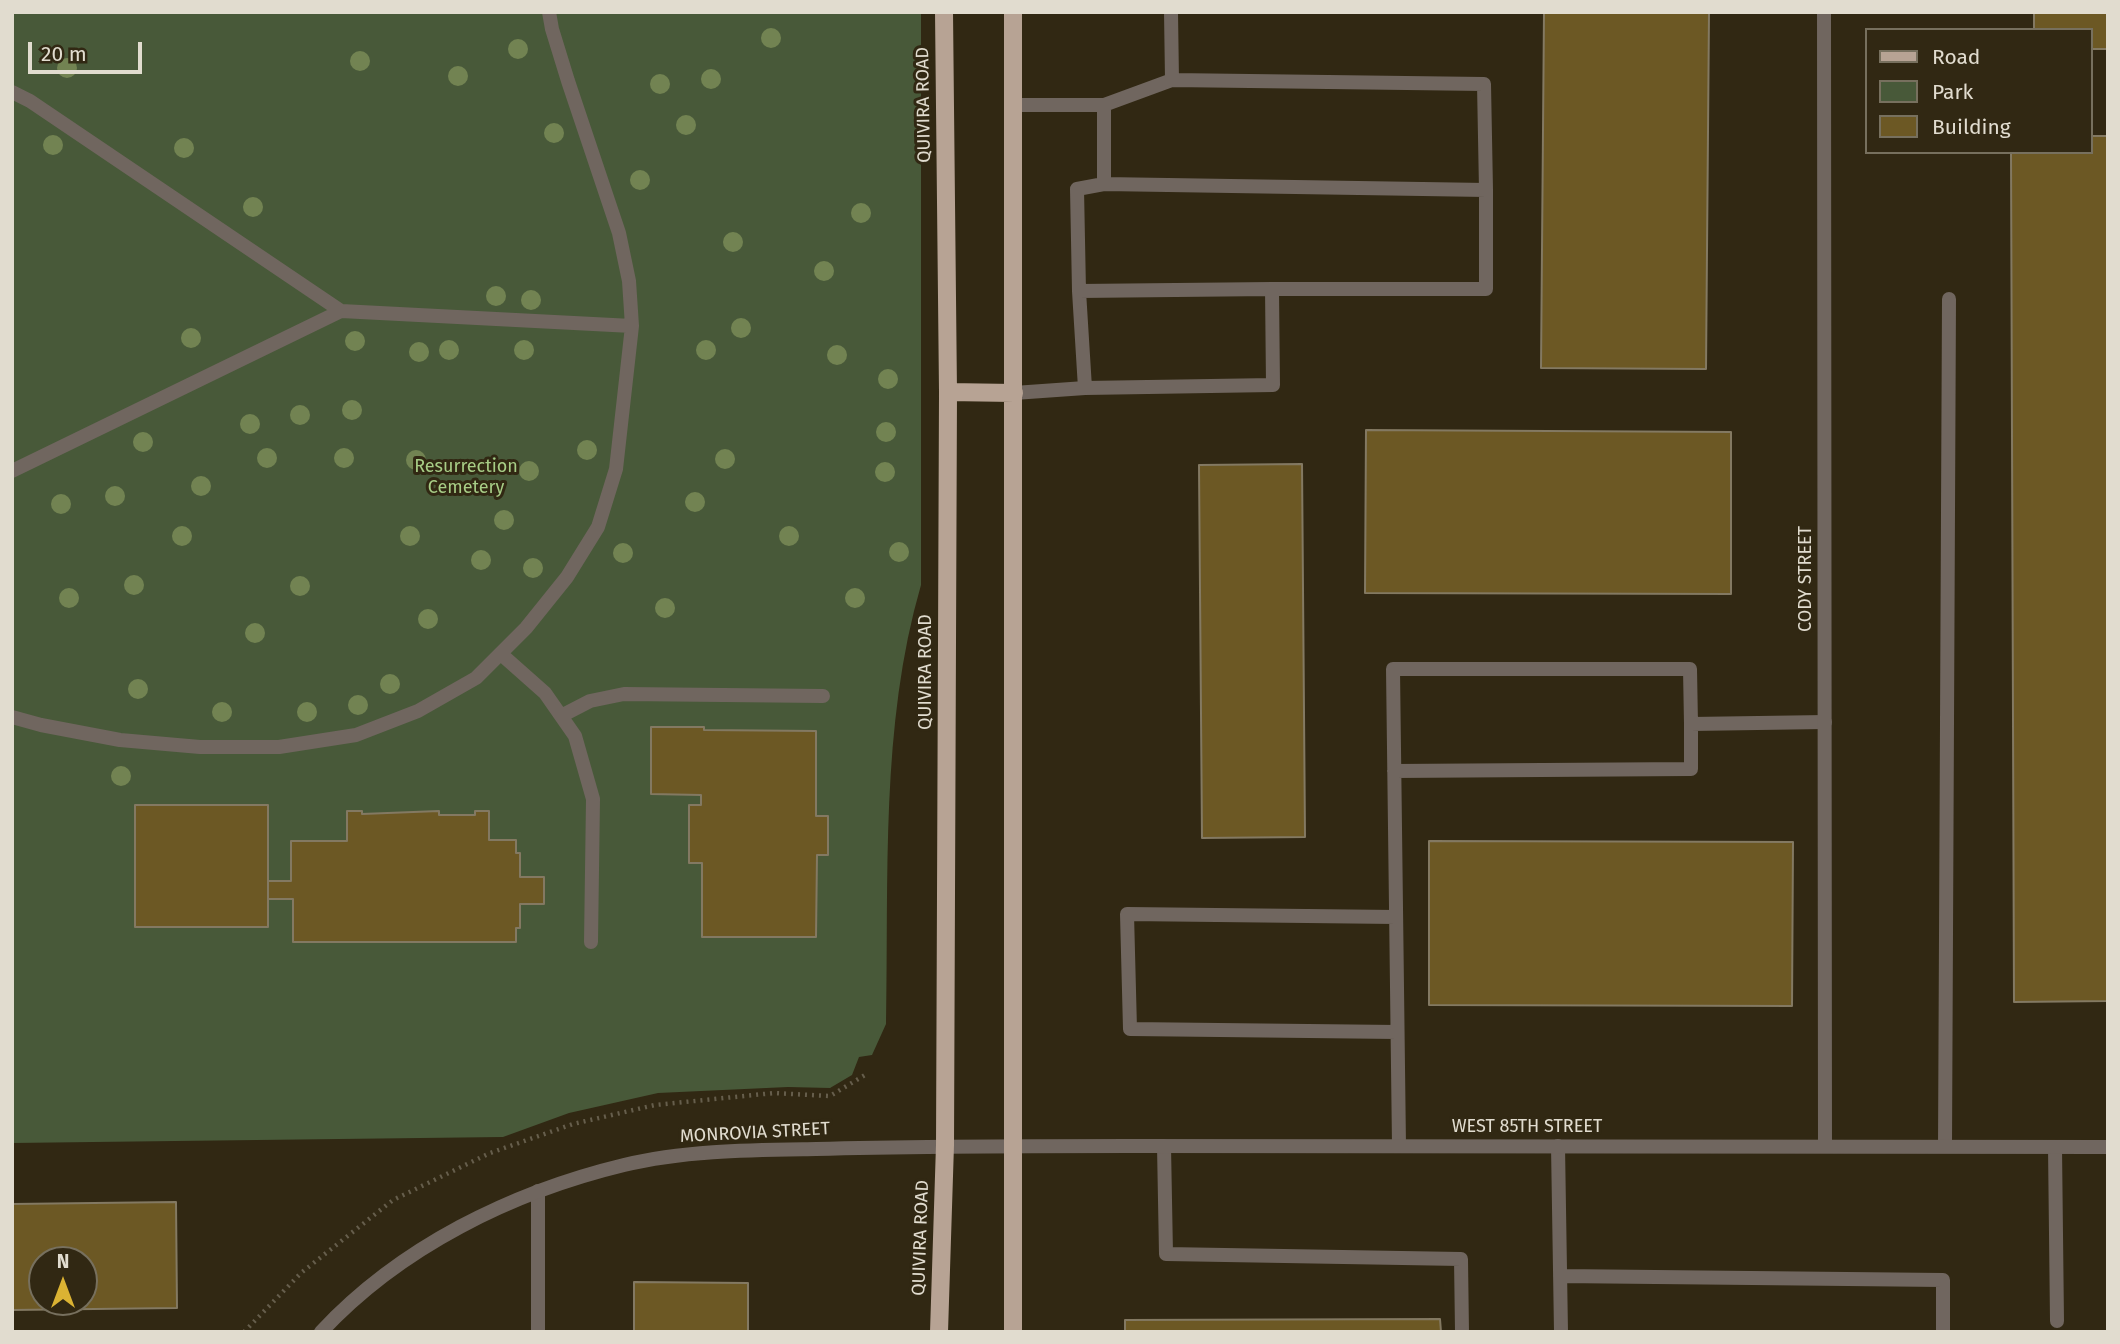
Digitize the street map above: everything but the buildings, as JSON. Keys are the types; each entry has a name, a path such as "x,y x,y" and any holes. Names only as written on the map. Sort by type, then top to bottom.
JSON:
{"main road":[{"name":"QUIVIRA ROAD","path":"939,1332 946,1145 948,392 944,12"},
{"path":"1013,12 1013,1332"},
{"path":"948,392 1014,393"}],"street":[{"path":"12,717 120,740 200,747 279,747 356,735 418,711 476,678 526,628 567,577 598,527 616,469 632,326 628,281 619,233 568,81 549,12"},
{"path":"1171,12 1172,79"},
{"name":"CODY STREET","path":"1824,12 1825,1146"},
{"path":"1013,105 1104,105 1172,79 1484,84 1486,289 1079,291"},
{"path":"12,92 30,101 341,311"},
{"path":"1104,105 1104,184"},
{"path":"1085,388 1077,189 1104,184 1486,190"},
{"path":"1014,393 1085,388 1273,385 1272,289"},
{"path":"1945,1146 1949,299"},
{"path":"12,471 341,311 632,326"},
{"path":"501,653 545,693 575,736 593,799 591,942"},
{"path":"1394,771 1691,769 1690,668 1393,668 1394,771 1396,917 1397,1032 1399,1146"},
{"path":"561,716 590,701 624,694 823,696"},
{"path":"1691,724 1825,722"},
{"path":"1396,917 1128,914 1130,1029 1397,1032"},
{"name":"WEST 85TH STREET","path":"946,1145 2108,1147"},
{"name":"MONROVIA STREET","path":"321,1332 335,1317 401,1263 466,1223 538,1191 626,1164 719,1151 946,1145"},
{"path":"1164,1146 1166,1254 1461,1259 1462,1332"},
{"path":"1558,1146 1561,1332"},
{"path":"2055,1147 2057,1321"},
{"path":"538,1191 538,1332"},
{"path":"1560,1276 1943,1280 1943,1332"}],"green space":[{"name":"Resurrection Cemetery","path":"12,12 921,12 921,585 908,638 893,747 889,803 886,1024 872,1055 859,1057 852,1075 830,1088 788,1087 658,1093 569,1113 503,1137 12,1143"}]}
